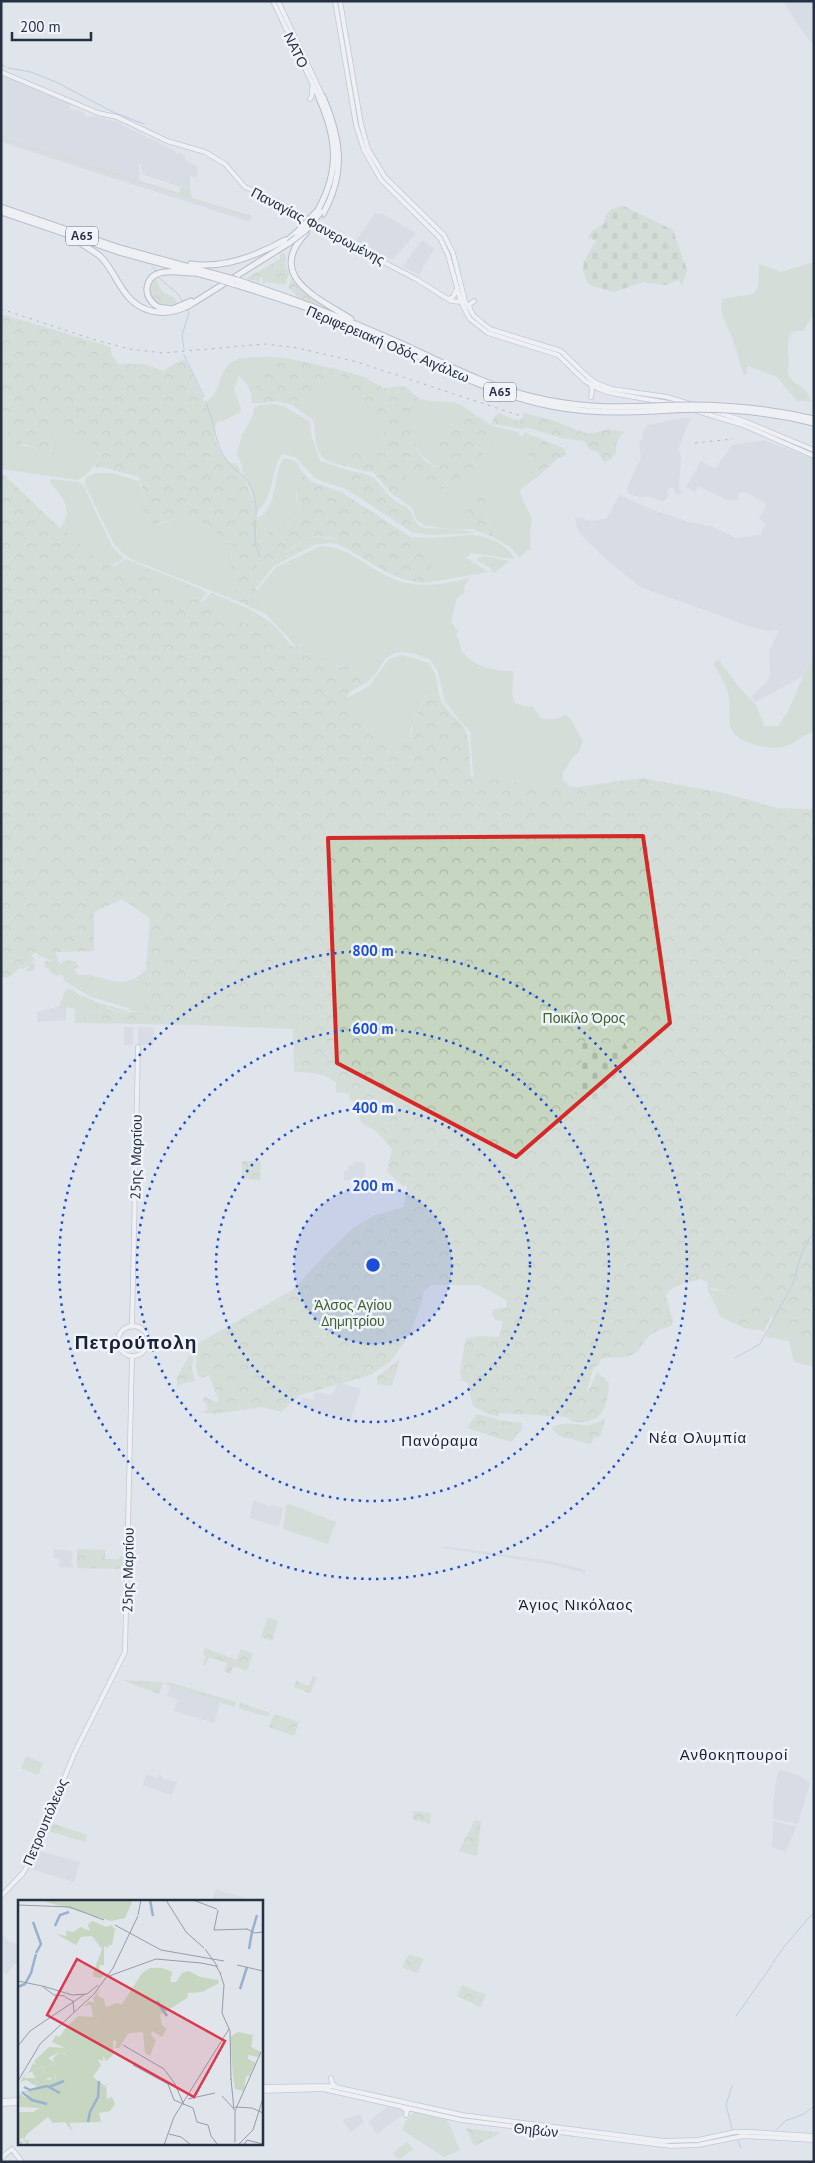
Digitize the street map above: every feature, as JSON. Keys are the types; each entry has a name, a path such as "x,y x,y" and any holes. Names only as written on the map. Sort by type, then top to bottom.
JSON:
{"highway":[{"path":"194,273 166,271 157,274 148,282 148,296 158,307 166,309 176,308 196,298 305,232 330,199 337,176 339,149 335,126 321,98"},
{"path":"321,98 330,127 334,149 331,181 320,212 295,246 291,265 296,280 359,325"},
{"name":"Περιφερειακή Οδός Αιγάλεω","path":"3,210 74,238 194,273 213,276"},
{"name":"Περιφερειακή Οδός Αιγάλεω","path":"3,210 313,306 491,383 527,396 572,405 600,408 741,410 780,415 813,424"},
{"path":"74,238 103,259 134,303 150,311 164,313 179,311 190,306 286,242 320,212"},
{"path":"177,264 204,265 223,262 256,254 286,242"},
{"name":"Περιφερειακή Οδός Αιγάλεω","path":"235,282 338,320 434,364 516,397 552,406 584,411 620,413 698,404 741,406 781,411 814,419"}],"main road":[{"name":"ΝΑΤΟ","path":"273,1 312,84 321,98"},
{"name":"ΝΑΤΟ","path":"278,1 321,98"},
{"path":"335,1 355,118 364,150 371,166 382,180 440,238 448,255 457,287 475,324 488,333 558,355 591,385 611,393 666,401 726,420 814,456"},
{"path":"341,2 360,118 368,149 385,177 444,235 453,253 463,300"},
{"name":"Παναγίας Φανερωμένης","path":"1,72 98,113 117,117 167,141 205,152 225,164 245,187 278,202 364,252 416,279 468,312"},
{"path":"310,99 313,92 312,84"},
{"path":"448,299 455,295 457,287"},
{"path":"448,299 463,300"},
{"path":"468,312 469,305 474,301"},
{"path":"468,312 490,329 560,351 598,384 612,389 668,397 728,415 814,450"},
{"path":"591,385 591,397"},
{"name":"25ης Μαρτίου","path":"132,1327 138,1047"},
{"path":"132,1327 142,1330 147,1342 143,1352 132,1356 121,1351 118,1341 122,1332 132,1327"},
{"name":"25ης Μαρτίου","path":"68,1770 126,1649 132,1356"},
{"name":"Πετρουπόλεως","path":"1,1896 28,1865 68,1770"},
{"path":"331,2078 332,2083 338,2087"},
{"name":"Θηβών","path":"262,2089 314,2085 338,2087 462,2115 664,2141 698,2140 735,2132 814,2136"},
{"name":"Θηβών","path":"262,2089 323,2089 461,2120 603,2136 671,2146 698,2145 743,2136 814,2140"},
{"path":"1,2102 18,2101"},
{"path":"402,2106 407,2111 406,2115"},
{"path":"1,2158 12,2149 22,2162"}],"highlighted area":[{"path":"643,836 670,1023 516,1157 337,1063 328,838"}],"shaded area":[{"path":"783,1 814,1 814,46 803,32"},
{"path":"1,73 70,102 70,109 83,112 86,117 95,116 119,122 174,150 177,154 185,155 185,160 198,167 196,178 190,176 190,190 142,174 141,164 139,165 140,181 1,137"},
{"path":"1,139 251,219 250,222 1,142"},
{"path":"375,213 383,214 416,233 393,260 356,241"},
{"path":"422,240 434,249 419,275 403,266"},
{"path":"683,418 690,419 678,450 681,456 679,486 682,493 678,495 675,493 674,488 670,488 666,491 669,494 667,499 662,501 647,496 640,497 629,494 626,489 641,458 639,441 642,440 644,430 648,425"},
{"path":"764,440 814,459 814,657 812,656 803,676 756,702 751,696 767,682 770,673 769,652 779,630 767,631 747,626 642,588 608,561 583,537 577,528 575,517 592,521 607,518 619,495 651,509 689,522 710,526 736,538 760,535 766,524 759,519 767,504 746,492 739,493 738,500 727,500 698,486 695,492 686,487 701,461 715,469 732,445"},
{"path":"66,1006 66,1020 37,1022 37,1012"},
{"path":"124,1027 133,1027 133,1045 124,1045"},
{"path":"138,1027 154,1028 153,1045 138,1045"},
{"path":"354,1162 365,1162 365,1181 344,1180 344,1171 348,1171 348,1165 353,1165"},
{"path":"341,1383 361,1389 350,1422 341,1417 299,1406 303,1397 313,1400 315,1393 318,1392 329,1395"},
{"path":"253,1500 283,1508 279,1527 250,1518"},
{"path":"443,1546 551,1561 586,1570 584,1573 549,1564 443,1548"},
{"path":"54,1549 73,1551 71,1564 73,1568 59,1567 60,1559 54,1558"},
{"path":"170,1686 220,1702 214,1723 174,1711 178,1700 167,1696"},
{"path":"778,1771 798,1775 810,1783 798,1824 773,1819 773,1801"},
{"path":"146,1774 157,1778 159,1774 165,1779 177,1782 171,1795 143,1785"},
{"path":"773,1821 797,1827 785,1852 772,1847"},
{"path":"40,1851 80,1862 74,1882 31,1869 36,1859 38,1859"},
{"path":"216,1889 246,1898 246,1900 212,1900"},
{"path":"1,1935 6,1940 18,1945 18,1966 14,1964 7,1975 1,1971"},
{"path":"387,2107 404,2109 405,2113 377,2134 369,2124 369,2121"},
{"path":"360,2114 364,2122 351,2132 342,2120"}],"green space":[{"path":"1,137 179,193 181,187 190,190 192,198 252,216 251,219 1,139"},
{"path":"620,206 626,207 673,230 687,270 682,286 679,280 665,285 643,282 614,292 592,286 587,282 583,270 584,261 596,241 588,237 592,231 604,224 605,217 609,212"},
{"path":"284,253 286,258 285,265 289,274 285,285 267,282 263,284 262,277 260,277 259,283 255,280 247,280 247,278 280,259 280,254"},
{"path":"814,262 814,314 803,331 791,333 788,343 788,374 791,379 804,389 811,401 797,401 777,377 748,366 746,375 743,374 721,305 722,299 753,294 758,287 759,264 781,272"},
{"path":"155,277 162,291 174,298 177,303 163,304 153,300 150,296 150,290"},
{"path":"291,279 300,289 340,315 298,298 288,288"},
{"path":"1,314 111,347 111,353 118,364 144,364 163,371 179,361 185,360 206,406 220,450 230,462 237,464 249,489 257,516 256,538 258,544 265,541 271,528 289,523 299,515 296,481 299,472 302,472 310,481 341,492 420,543 426,550 429,558 432,575 425,583 414,582 395,576 349,550 341,542 329,537 316,536 297,543 278,563 267,561 258,563 257,575 252,581 251,586 260,592 266,614 237,601 230,574 232,548 226,538 194,518 189,517 177,517 155,524 143,522 141,514 146,504 139,477 95,467 97,453 93,444 70,437 65,430 58,427 52,434 50,442 51,461 41,455 36,448 26,444 19,445 7,439 13,416 9,412 1,415"},
{"path":"271,357 261,366 256,378 256,391 263,403 252,403 249,388 239,376 234,389 241,409 240,412 217,422 214,429 215,440 204,402 214,394 225,369 236,360"},
{"path":"271,357 286,358 327,367 323,380 319,385 292,405 277,401 263,403 256,390 255,377 260,366"},
{"path":"327,367 337,369 356,402 374,418 384,431 382,439 374,450 347,455 330,462 324,459 316,444 313,420 292,405 319,385"},
{"path":"337,369 364,377 383,388 402,386 418,398 415,418 417,448 421,457 428,463 439,467 444,461 436,447 437,440 462,420 473,416 478,417 504,429 484,452 478,465 463,477 440,490 431,492 423,486 416,475 408,473 397,497 393,495 374,473 330,462 347,455 374,450 382,439 384,432 374,418 356,402"},
{"path":"418,398 460,405 476,416 469,416 449,431 443,465 433,465 421,455 417,448 414,424"},
{"path":"273,404 283,406 309,421 312,438 320,461 351,471 351,484 346,489 316,479 295,457 283,454 279,458 267,498 256,513 252,493 243,474 237,453 242,435 252,418 254,408 259,405"},
{"path":"9,412 13,416 8,439 19,445 33,447 41,455 52,452 51,435 58,427 82,436 94,444 98,455 95,465 82,478 77,480 1,469 1,415"},
{"path":"499,413 518,421 523,418 523,413 549,419 585,433 594,433 608,429 625,432 620,436 616,446 616,453 611,459 604,462 598,452 590,450 584,441 562,438 525,427 524,429 492,424 494,417"},
{"path":"504,429 518,432 519,435 524,436 524,432 529,434 524,446 535,471 540,475 521,489 520,493 532,520 530,532 531,550 527,550 520,558 510,547 493,537 492,527 483,514 486,495 478,494 463,512 463,529 423,525 416,519 412,508 397,497 408,472 416,474 423,486 431,492 440,490 463,477 478,465 484,452"},
{"path":"529,434 563,448 567,454 557,459 540,475 535,471 524,446"},
{"path":"285,458 297,462 302,472 299,472 296,493 299,515 288,523 271,528 265,541 258,544 256,539 257,518 269,506 273,497 278,470"},
{"path":"351,471 373,478 397,503 408,508 418,525 412,532 346,489 351,484"},
{"name":"Ποικίλο Όρος","path":"1,472 48,517 101,562 170,587 246,624 253,621 251,625 263,631 255,621 263,622 282,641 319,654 328,658 336,665 347,667 370,680 347,694 366,732 396,747 412,733 413,722 426,696 439,694 444,706 460,722 468,736 471,776 524,784 578,787 641,778 724,793 777,808 814,809 814,1350 771,1316 764,1331 744,1328 725,1319 726,1317 743,1317 756,1304 739,1290 731,1291 708,1287 707,1282 700,1279 676,1286 666,1296 673,1321 671,1326 652,1334 634,1354 625,1357 604,1358 600,1360 599,1365 594,1367 586,1393 597,1372 609,1383 608,1398 604,1410 595,1419 578,1422 566,1417 499,1413 498,1416 488,1414 473,1406 467,1382 462,1381 460,1371 466,1338 482,1336 499,1337 503,1321 496,1320 492,1314 493,1309 506,1308 507,1301 480,1285 431,1285 424,1291 421,1305 409,1336 390,1362 368,1376 300,1395 281,1412 263,1407 213,1414 200,1412 207,1410 207,1405 203,1401 204,1397 217,1402 219,1400 209,1375 202,1378 197,1374 195,1345 294,1289 353,1228 375,1215 404,1207 407,1186 403,1186 387,1172 392,1149 378,1133 383,1131 356,1094 350,1091 348,1094 336,1092 336,1082 316,1070 298,1069 297,1025 232,1025 192,1022 200,1025 82,1023 85,1010 98,1005 119,1012 143,1012 150,918 122,899 94,912 94,951 55,952 61,966 55,972 50,972 48,968 44,968 45,961 53,961 35,952 31,956 34,958 32,963 36,963 34,970 24,972 29,967 28,965 22,970 21,967 9,977 1,978"},
{"path":"96,473 112,473 139,481 146,504 141,514 160,524 177,518 193,517 226,538 232,548 230,574 237,601 133,560 122,553 113,542 85,485 86,477"},
{"path":"52,479 78,482 83,485 113,548 124,558 80,588 55,537 65,521 67,509 62,497 50,482"},
{"path":"477,494 486,495 486,507 483,514 494,528 493,537 472,529 463,529 460,517"},
{"path":"418,525 423,528 465,530 476,533 428,535 412,532"},
{"path":"469,535 482,536 501,544 507,548 514,559 471,553 466,558 489,572 425,583 432,575 420,543 412,537 434,538"},
{"path":"320,537 340,542 349,550 337,544 314,545 274,566 255,589 251,587 258,563 273,562 306,538"},
{"path":"321,546 331,547 348,553 387,576 408,583 428,585 470,578 464,586 464,593 457,598 451,622 458,631 456,635 461,650 469,659 480,665 500,671 513,671 512,695 515,703 526,707 532,706 540,717 546,719 566,715 570,718 583,741 578,753 573,757 563,773 563,780 572,790 474,784 470,732 445,702 438,672 430,659 406,652 395,653 385,660 370,680 347,667 335,664 321,655 303,654 266,614 260,592 257,590 276,567"},
{"path":"484,556 510,561 494,573 490,568 478,561 477,558"},
{"path":"126,559 207,593 196,607 86,585"},
{"path":"211,593 247,608 267,620 277,628 293,649 193,612"},
{"path":"402,655 429,663 435,674 439,694 426,696 415,717 410,735 400,742 393,756 323,735 342,701 369,686 389,659"},
{"path":"812,656 814,657 814,732 787,746 777,748 752,744 737,736 730,725 730,701 727,689 713,664 718,659 738,686 756,705 765,726 778,726 788,712"},
{"path":"166,957 194,975 207,975 244,981 277,976 297,987 302,988 311,984 318,989 321,999 321,1011 337,1012 339,1001 346,1001 354,1003 368,1019 387,1019 386,1024 373,1031 369,1050 361,1060 358,1069 362,1073 375,1060 382,1048 390,1026 392,1026 394,1031 388,1053 387,1080 397,1097 412,1111 426,1118 434,1119 439,1136 438,1147 404,1149 385,1131 378,1133 361,1122 354,1102 348,1097 357,1077 337,1066 334,1081 320,1074 294,1072 293,1029 200,1025 165,1013 131,1011 128,1008 89,996 65,981 62,974 57,976 50,972 55,972 63,961 70,960 74,961 79,967 74,970 78,975 91,975 117,982 126,981 136,978 158,960"},
{"path":"66,989 72,989 81,997 82,995 98,1003 128,1011 122,1013 107,1007 83,1015 82,1023 75,1023 75,1009 59,1006"},
{"path":"585,1041 591,1050 620,1049 625,1043 629,1051 607,1092 593,1104 574,1093 582,1074 582,1042"},
{"path":"242,1161 261,1161 260,1180 242,1179"},
{"path":"814,1241 814,1367 794,1362 789,1341 766,1337 772,1321 789,1294"},
{"path":"708,1287 715,1291 747,1289 762,1298 743,1317 726,1317 725,1319 720,1316"},
{"path":"192,1350 193,1361 191,1365 195,1381 183,1383 177,1387 177,1378"},
{"path":"400,1359 392,1386 377,1384 377,1377"},
{"path":"477,1414 503,1421 522,1423 522,1430 512,1442 467,1428"},
{"path":"605,1418 600,1437 595,1436 591,1444 559,1436 552,1429 561,1424 590,1425"},
{"path":"289,1504 336,1522 328,1544 310,1538 308,1535 307,1537 283,1529 286,1505"},
{"path":"77,1549 105,1550 105,1559 119,1559 120,1556 124,1556 124,1569 77,1568"},
{"path":"268,1617 278,1621 272,1641 261,1637"},
{"path":"205,1648 237,1660 241,1649 253,1654 247,1671 233,1666 231,1674 224,1671 227,1663 209,1657 206,1665 203,1664 206,1656 203,1655"},
{"path":"313,1676 317,1677 310,1693 294,1687 296,1681 309,1686"},
{"path":"122,1680 164,1682 159,1694"},
{"path":"168,1682 236,1702 235,1707 165,1684"},
{"path":"241,1703 270,1713 269,1717 238,1708"},
{"path":"274,1714 299,1722 294,1736 269,1727"},
{"path":"26,1756 43,1763 38,1775 21,1768"},
{"path":"413,1811 431,1813 430,1824 412,1819"},
{"path":"475,1820 481,1821 477,1856 459,1851"},
{"path":"52,1823 87,1835 85,1842 48,1831"},
{"path":"409,1954 424,1959 417,1973 402,1967"},
{"path":"462,1985 486,1995 480,2007 457,1996"},
{"path":"414,2112 447,2120 460,2150 444,2157 402,2130 407,2119"},
{"path":"466,2128 501,2133 474,2146"},
{"path":"407,2142 413,2149 399,2160 393,2153"}],"waterway":[{"path":"1,64 5,67"},
{"path":"8,68 31,72 56,82 113,112 144,124"},
{"path":"153,267 156,272"},
{"path":"159,278 178,294 183,302"},
{"path":"184,349 182,335 189,313 187,309"},
{"path":"184,355 204,397"},
{"path":"206,403 224,457 238,472"},
{"path":"241,474 249,482 256,504 256,515"},
{"path":"255,520 255,544 260,557"},
{"path":"735,1358 760,1344 793,1284 802,1252 814,1231"},
{"path":"773,1963 783,1948 814,1912"},
{"path":"736,2016 772,1965"},
{"path":"732,2086 726,2105 732,2129"},
{"path":"776,2130 785,2121 804,2114 814,2106"},
{"path":"738,2141 741,2148"}],"railway":[{"path":"1,309 129,349 163,353 265,344 298,348 357,362 521,416"},
{"path":"695,443 733,439"}],"district":[{"name":"Πετρούπολη","path":"136,1342"},
{"name":"Νέα Ολυμπία","path":"698,1438"},
{"name":"Πανόραμα","path":"440,1441"},
{"name":"Άγιος Νικόλαος","path":"576,1605"},
{"name":"Ανθοκηπουροί","path":"734,1755"}],"park label":[{"name":"Άλσος Αγίου Δημητρίου","path":"353,1314"}]}
